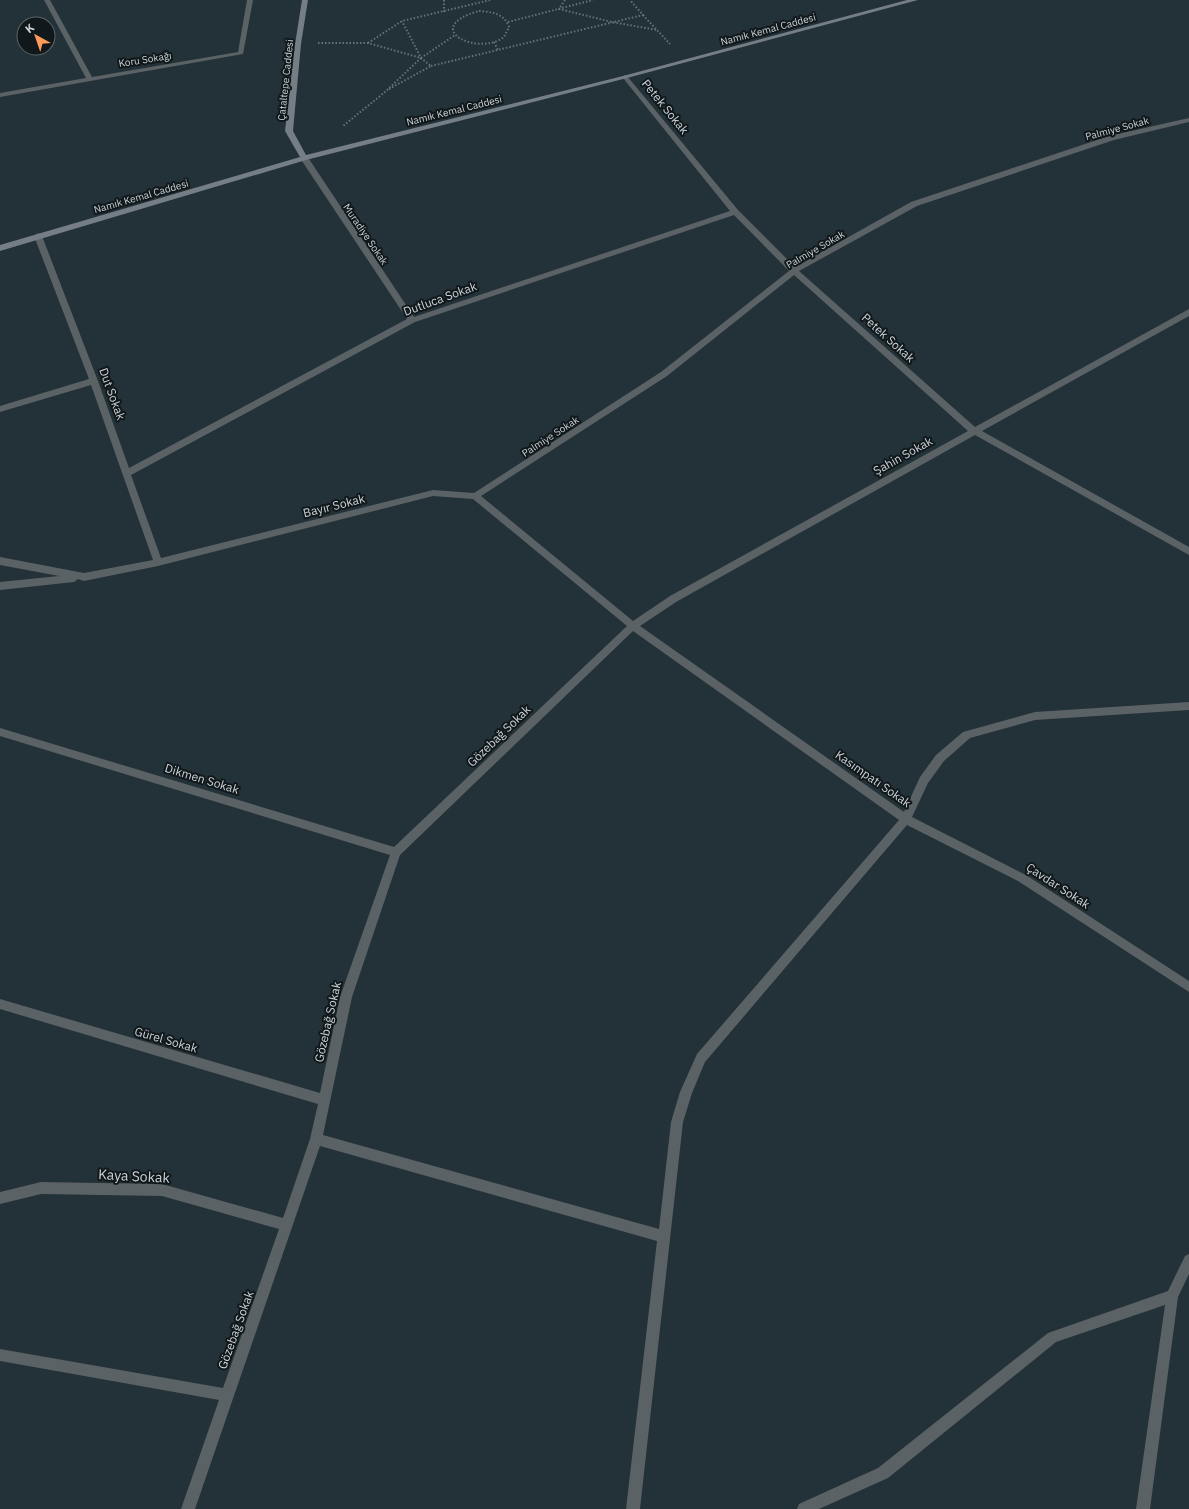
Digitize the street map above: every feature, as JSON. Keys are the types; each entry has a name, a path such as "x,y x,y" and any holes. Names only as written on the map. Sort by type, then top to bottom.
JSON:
{"main road":[{"name":"Çataltepe Caddesi","path":"304,158 289,131 298,44 305,0"},
{"name":"Namık Kemal Caddesi","path":"0,248 304,158 625,77 915,0"}],"street":[{"path":"47,0 89,78"},
{"name":"Koru Sokağı","path":"0,95 89,78 240,53 250,0"},
{"name":"Petek Sokak","path":"625,77 736,212 794,271 974,430 1189,551"},
{"name":"Palmiye Sokak","path":"475,496 664,374 794,271 914,204 1112,138 1189,120"},
{"name":"Muradiye Sokak","path":"304,158 412,320"},
{"name":"Dutluca Sokak","path":"127,473 412,320 736,212"},
{"name":"Dut Sokak","path":"38,236 94,381 158,562"},
{"name":"Şahin Sokak","path":"633,626 673,599 974,430 1189,312"},
{"path":"0,409 94,381"},
{"name":"Bayır Sokak","path":"0,561 84,577 158,562 433,493 475,496"},
{"path":"475,496 633,626"},
{"path":"0,586 84,577"},
{"name":"Kasımpatı Sokak","path":"633,626 906,819 924,780 940,758 967,735 1034,716 1189,706"},
{"name":"Gözebağ Sokak","path":"188,1509 226,1395 316,1139 346,998 396,852 633,626"},
{"name":"Dikmen Sokak","path":"0,732 396,852"},
{"path":"633,1509 677,1122 686,1092 700,1058 906,819"},
{"name":"Çavdar Sokak","path":"906,819 1022,878 1189,987"},
{"name":"Gürel Sokak","path":"0,1004 324,1100"},
{"path":"316,1139 664,1237"},
{"name":"Kaya Sokak","path":"0,1198 41,1188 162,1190 287,1225"},
{"path":"1143,1509 1172,1296 1189,1260"},
{"path":"804,1509 883,1473 1052,1337 1172,1296"},
{"path":"0,1355 226,1395"}],"path":[{"path":"444,0 444,12"},
{"path":"368,43 402,21 490,0"},
{"path":"558,9 564,0"},
{"path":"508,22 593,0"},
{"path":"630,0 671,45"},
{"path":"558,9 612,22 657,30"},
{"path":"488,11 497,14 508,22 509,27 503,38 494,42 468,42 455,36 452,30 452,25 456,20 470,13 488,11"},
{"path":"385,92 431,66 643,15"},
{"path":"402,21 421,58"},
{"path":"339,130 385,92 421,58 455,36"},
{"path":"494,42 498,50"},
{"path":"312,44 368,43 421,58 431,66"}]}
